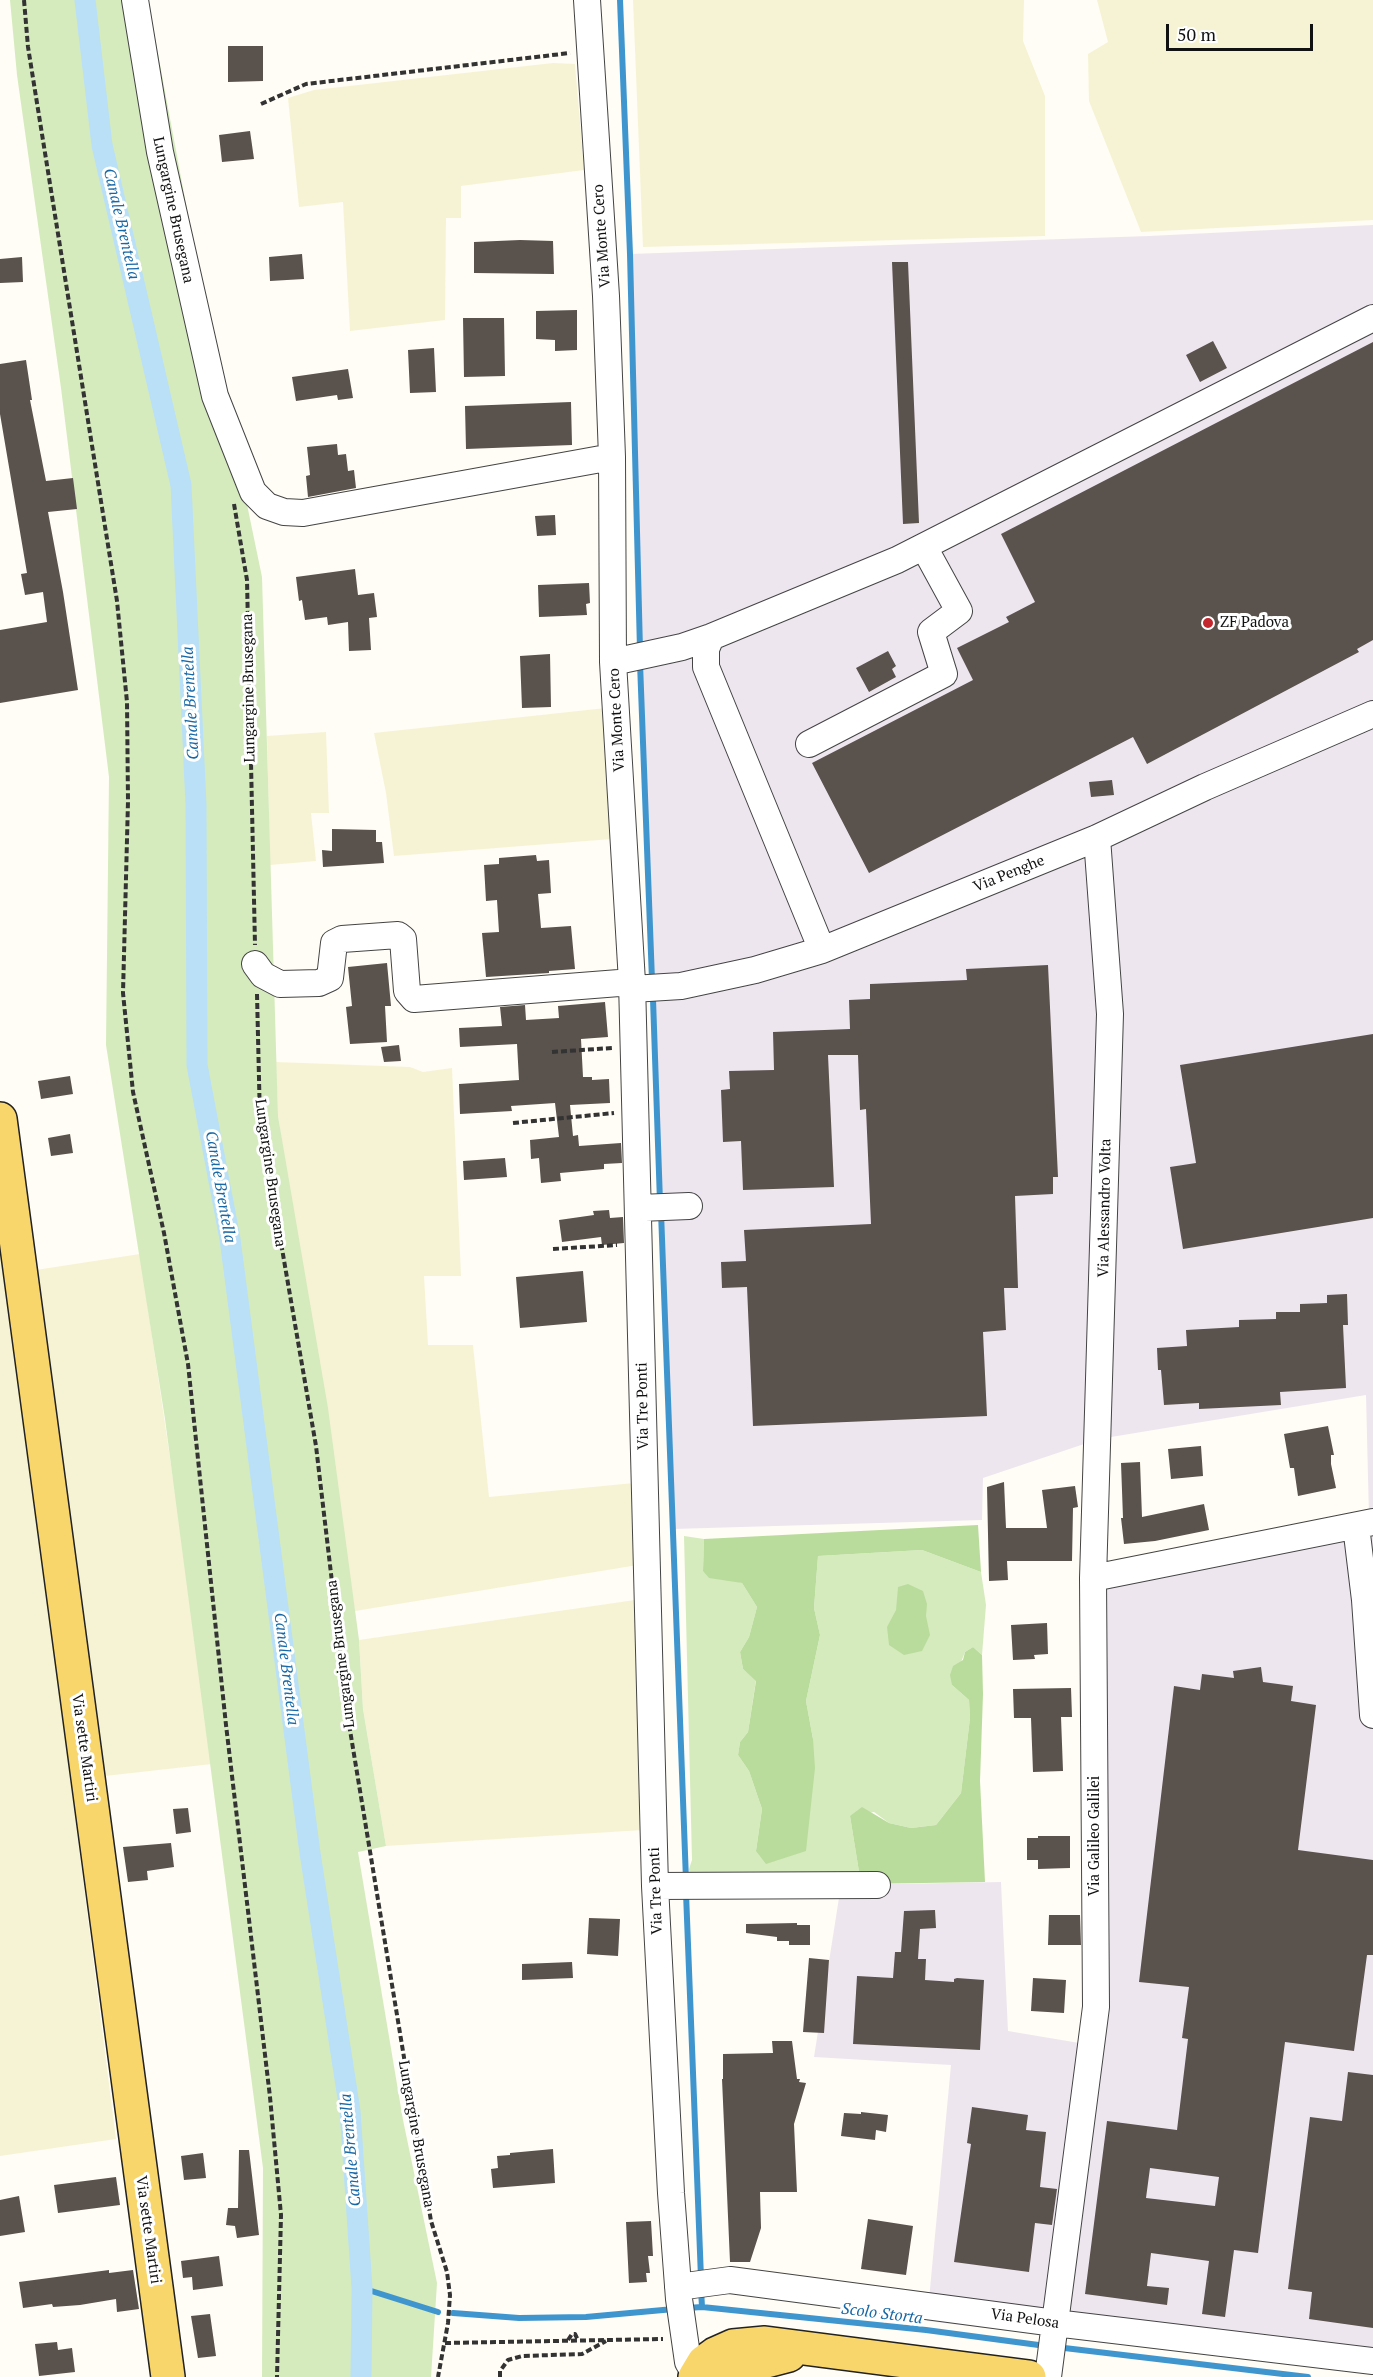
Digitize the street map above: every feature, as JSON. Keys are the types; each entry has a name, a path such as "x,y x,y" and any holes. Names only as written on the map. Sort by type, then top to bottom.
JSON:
{"main road":[{"name":"Via sette Martiri","path":"0,1119 168,2377"},
{"path":"821,2350 787,2355 711,2376 704,2362 714,2354 733,2346 765,2343 1042,2374"}],"street":[{"name":"Lungargine Brusegana","path":"135,0 160,152 215,396 253,492 267,506 284,512 303,513 612,458"},
{"name":"Via Monte Cero","path":"587,0 606,296 632,986"},
{"path":"620,661 711,637 924,547 1373,318"},
{"path":"809,744 944,674 930,632 959,610 924,547"},
{"path":"711,637 706,649 706,667 822,950"},
{"name":"Via Penghe","path":"632,986 681,986 755,970 822,950 1097,838 1205,787 1373,714"},
{"name":"Via Alessandro Volta","path":"1093,1578 1110,1014 1097,838"},
{"path":"255,964 263,975 280,984 319,984 330,978 334,943 342,939 398,935 403,939 407,991 414,999 632,986"},
{"name":"Via Tre Ponti","path":"632,986 655,1886 670,2193 683,2306"},
{"path":"639,1208 689,1206"},
{"path":"1093,1578 1365,1524 1365,1600 1373,1715"},
{"name":"Via Galileo Galilei","path":"1042,2374 1055,2323 1096,2007 1093,1578"},
{"path":"655,1886 878,1885"},
{"name":"Via Pelosa","path":"683,2306 716,2282 730,2280 1055,2323 1373,2361"},
{"path":"683,2306 693,2340 765,2343"},
{"path":"683,2306 688,2362 711,2376"}],"path":[{"path":"24,0 28,47 117,601 127,702 128,801 123,993 133,1092 164,1233 188,1364 226,1725 270,2097 281,2215 277,2377"},
{"path":"261,104 306,84 589,51"},
{"name":"Lungargine Brusegana","path":"233,500 247,580 260,1121 316,1446 347,1708 395,2010 431,2222 447,2272 450,2295 445,2343 438,2377"},
{"path":"552,1053 633,1047"},
{"path":"513,1123 635,1111"},
{"path":"553,1249 638,1244"},
{"path":"500,2377 500,2371 508,2360 522,2356 582,2354 683,2306"},
{"path":"445,2343 607,2341"}],"shaded area":[{"path":"633,0 1024,0 1023,41 1045,96 1045,236 643,247"},
{"path":"1097,0 1373,0 1373,220 1141,232 1089,101 1088,54 1108,42"},
{"path":"553,63 575,64 584,170 461,186 461,218 446,218 445,320 350,331 343,202 299,207 288,98 314,90"},
{"path":"1373,225 1373,2374 927,2321 951,2065 814,2057 841,1885 1001,1882 1008,2031 1091,2045 1096,1571 1369,1517 1366,1395 1099,1439 983,1478 982,1520 673,1529 641,682 630,254 1149,236"},
{"path":"606,708 612,839 394,856 386,793 374,733"},
{"path":"326,732 329,813 311,813 316,861 270,865 267,736"},
{"path":"276,1062 410,1067 423,1072 452,1068 461,1276 424,1276 428,1345 473,1345 489,1497 634,1483 638,1565 355,1611 278,1116"},
{"path":"0,1251 6,1274 116,2139 0,2156"},
{"path":"140,1254 212,1764 105,1776 36,1270"},
{"path":"635,1600 643,1830 386,1846 363,1709 359,1640"}],"green space":[{"path":"10,0 148,0 196,258 262,577 278,1116 328,1408 359,1640 363,1709 386,1846 358,1852 403,2120 437,2283 431,2377 262,2377 263,2168 165,1419 106,1045 109,777 61,388 17,75"},
{"path":"978,1525 981,1572 922,1550 818,1556 814,1608 820,1635 806,1701 813,1739 815,1768 806,1851 766,1864 756,1851 762,1809 749,1771 738,1755 740,1742 748,1732 756,1681 743,1669 740,1652 749,1637 757,1607 742,1583 709,1578 703,1571 704,1539"},
{"path":"684,1536 704,1539 703,1571 742,1583 757,1607 749,1637 740,1652 743,1669 756,1680 748,1732 740,1742 738,1755 749,1771 762,1809 756,1851 813,1739 806,1701 820,1635 814,1608 818,1556 922,1550 981,1572 986,1605 982,1655 973,1647 965,1652 952,1685 969,1700 970,1718 961,1793 936,1825 911,1828 889,1823 874,1812 850,1816 861,1884 690,1879 689,1869 692,1860"},
{"path":"908,1584 923,1591 927,1604 926,1616 930,1635 922,1651 904,1655 889,1645 887,1627 896,1610 898,1587"},
{"path":"973,1647 982,1655 980,1781 985,1882 861,1884 850,1816 862,1807 889,1823 911,1828 936,1825 961,1793 970,1718 969,1700 952,1685 950,1675 953,1666 963,1660 965,1652"}],"building":[{"path":"228,46 263,46 263,81 228,82"},
{"path":"250,131 254,159 222,162 219,135"},
{"path":"553,241 554,274 474,273 474,242"},
{"path":"302,254 304,279 270,281 269,257"},
{"path":"22,257 23,282 0,283 0,259"},
{"path":"892,262 908,262 919,523 903,524"},
{"path":"577,310 577,350 555,351 555,340 536,339 536,311"},
{"path":"463,318 504,318 505,376 464,377"},
{"path":"1213,341 1227,368 1200,382 1186,355"},
{"path":"1373,342 1373,640 1357,649 1359,652 1147,764 1133,737 869,873 812,763 973,680 957,648 1009,622 1006,617 1035,602 1001,534"},
{"path":"434,348 436,392 410,393 408,350"},
{"path":"26,360 32,400 30,400 46,481 73,478 77,509 48,512 78,690 0,703 0,630 47,622 43,592 25,595 21,574 27,573 0,414 0,364"},
{"path":"348,369 353,398 338,400 337,395 296,401 292,377"},
{"path":"571,402 572,445 466,449 465,406"},
{"path":"337,444 338,455 346,454 348,471 354,470 356,488 308,497 306,476 310,475 307,447"},
{"path":"555,515 556,535 537,536 535,516"},
{"path":"355,569 358,595 374,593 377,617 369,618 371,650 349,651 348,622 328,625 327,617 305,620 302,600 299,601 296,577"},
{"path":"589,583 590,603 586,604 587,615 539,617 538,585"},
{"path":"888,651 896,666 892,669 896,677 869,692 856,668"},
{"path":"550,654 551,707 522,708 520,656"},
{"path":"1112,780 1114,795 1091,797 1089,782"},
{"path":"332,829 376,830 376,842 382,842 384,863 323,867 322,850 332,851"},
{"path":"536,855 537,861 549,860 551,893 538,894 541,928 571,926 575,969 486,977 482,933 499,932 497,900 486,901 484,865 499,864 499,858"},
{"path":"387,963 391,1006 385,1006 387,1042 350,1044 346,1007 352,1006 348,967"},
{"path":"1048,965 1058,1177 1053,1177 1053,1194 1015,1196 1018,1288 1004,1288 1006,1330 983,1332 987,1416 753,1426 747,1287 722,1288 721,1262 746,1261 744,1230 871,1224 866,1109 860,1110 858,1055 828,1055 834,1187 743,1190 741,1141 723,1142 721,1090 730,1089 729,1071 774,1070 773,1032 850,1029 849,1000 870,999 870,984 967,980 966,969"},
{"path":"605,1002 608,1037 581,1039 583,1077 592,1077 592,1080 609,1079 610,1103 570,1105 573,1136 578,1135 579,1146 621,1143 622,1163 604,1164 604,1169 560,1173 561,1181 541,1183 539,1158 531,1159 530,1140 559,1137 555,1103 511,1106 512,1111 460,1114 459,1084 519,1080 517,1044 460,1047 459,1028 502,1026 500,1007 525,1005 526,1020 559,1018 558,1006"},
{"path":"1373,1034 1373,1218 1183,1249 1170,1167 1196,1163 1180,1065"},
{"path":"399,1045 401,1061 384,1062 381,1047"},
{"path":"70,1076 73,1094 41,1099 38,1081"},
{"path":"70,1134 73,1153 51,1156 48,1138"},
{"path":"505,1158 507,1177 464,1180 463,1161"},
{"path":"609,1210 610,1218 623,1217 624,1243 602,1245 601,1237 562,1242 559,1220 594,1215 593,1211"},
{"path":"583,1271 587,1322 520,1328 516,1277"},
{"path":"1347,1294 1348,1325 1343,1325 1346,1388 1280,1392 1281,1405 1199,1409 1199,1403 1164,1405 1157,1348 1187,1346 1186,1330 1239,1327 1239,1320 1276,1319 1276,1312 1300,1312 1300,1304 1327,1303 1327,1295"},
{"path":"1328,1426 1334,1455 1331,1455 1331,1464 1336,1488 1298,1496 1294,1468 1290,1468 1284,1434"},
{"path":"1201,1446 1203,1476 1171,1479 1168,1449"},
{"path":"1140,1462 1142,1517 1204,1504 1209,1530 1155,1541 1124,1544 1121,1518 1123,1518 1121,1463"},
{"path":"1004,1482 1006,1528 1047,1528 1042,1490 1075,1486 1078,1507 1073,1508 1072,1561 1007,1561 1008,1580 989,1581 987,1487"},
{"path":"1047,1623 1048,1654 1034,1655 1035,1659 1013,1660 1011,1625"},
{"path":"1261,1667 1263,1682 1293,1686 1291,1701 1316,1705 1298,1850 1373,1860 1373,1955 1367,1955 1354,2051 1285,2042 1258,2253 1234,2250 1225,2317 1202,2314 1209,2261 1151,2253 1147,2286 1169,2288 1167,2305 1085,2294 1107,2121 1177,2130 1188,2039 1182,2038 1189,1987 1139,1982 1174,1686 1200,1690 1202,1674 1234,1678 1233,1671","holes":["1150,2168 1219,2177 1215,2206 1146,2198"]},
{"path":"1071,1688 1072,1717 1061,1717 1063,1771 1033,1772 1031,1718 1014,1718 1013,1689"},
{"path":"188,1808 191,1832 176,1834 173,1809"},
{"path":"1038,1836 1070,1836 1070,1868 1038,1869 1038,1860 1027,1860 1027,1838 1038,1838"},
{"path":"171,1843 174,1867 147,1871 148,1880 128,1882 123,1847"},
{"path":"935,1910 936,1928 920,1929 918,1959 926,1959 925,1980 954,1982 957,1978 984,1980 980,2050 853,2044 857,1976 893,1978 895,1952 901,1952 904,1911"},
{"path":"1049,1915 1080,1915 1081,1945 1048,1945"},
{"path":"589,1918 620,1919 618,1956 587,1954"},
{"path":"797,1923 797,1925 810,1925 810,1945 789,1945 789,1941 777,1941 777,1937 746,1933 746,1924"},
{"path":"809,1958 829,1960 824,2033 803,2032"},
{"path":"572,1962 573,1978 522,1980 522,1964"},
{"path":"1033,1978 1066,1980 1064,2013 1031,2011"},
{"path":"772,2041 792,2041 797,2079 800,2079 799,2082 806,2083 794,2124 797,2192 760,2192 761,2228 750,2262 730,2262 722,2079 723,2054 773,2053"},
{"path":"1348,2072 1373,2075 1373,2328 1309,2319 1312,2292 1288,2289 1310,2117 1342,2121"},
{"path":"972,2107 1028,2115 1026,2130 1046,2132 1040,2187 1057,2189 1052,2225 1035,2223 1029,2272 954,2262 971,2144 967,2143"},
{"path":"861,2112 888,2115 886,2132 876,2130 875,2140 841,2136 844,2113 861,2114"},
{"path":"553,2149 555,2183 493,2188 491,2169 498,2168 497,2156"},
{"path":"239,2150 249,2150 259,2235 237,2238 235,2226 226,2225 228,2208 238,2208"},
{"path":"203,2153 206,2178 184,2180 181,2156"},
{"path":"116,2177 120,2205 58,2213 54,2185"},
{"path":"19,2196 25,2232 0,2236 0,2200"},
{"path":"868,2219 913,2226 906,2275 861,2269"},
{"path":"651,2221 653,2256 648,2256 650,2273 646,2273 647,2282 629,2283 626,2222"},
{"path":"219,2256 223,2286 193,2290 192,2277 183,2278 181,2261"},
{"path":"109,2270 109,2273 133,2270 139,2309 117,2312 116,2299 80,2305 53,2307 52,2304 23,2308 19,2282"},
{"path":"210,2314 216,2356 198,2358 191,2316"},
{"path":"57,2342 58,2350 72,2348 75,2372 39,2376 35,2344"}],"waterway":[{"name":"Canale Brentella","path":"85,0 102,145 181,485 196,805 197,1065 230,1239 310,1853 350,2111 362,2288 361,2377"},
{"path":"620,0 630,254 640,650"},
{"path":"640,663 652,980"},
{"path":"653,999 660,1202"},
{"path":"661,1212 686,1880"},
{"path":"686,1893 701,2278"},
{"name":"Scolo Storta","path":"362,2288 438,2312"},
{"path":"701,2289 702,2307"},
{"name":"Scolo Storta","path":"687,2308 702,2307 926,2330 1046,2346"},
{"name":"Scolo Storta","path":"453,2313 519,2318 586,2317 674,2309"},
{"name":"Scolo Storta","path":"1056,2347 1308,2377"}],"place":[{"name":"ZF Padova","path":"1208,623"}]}
